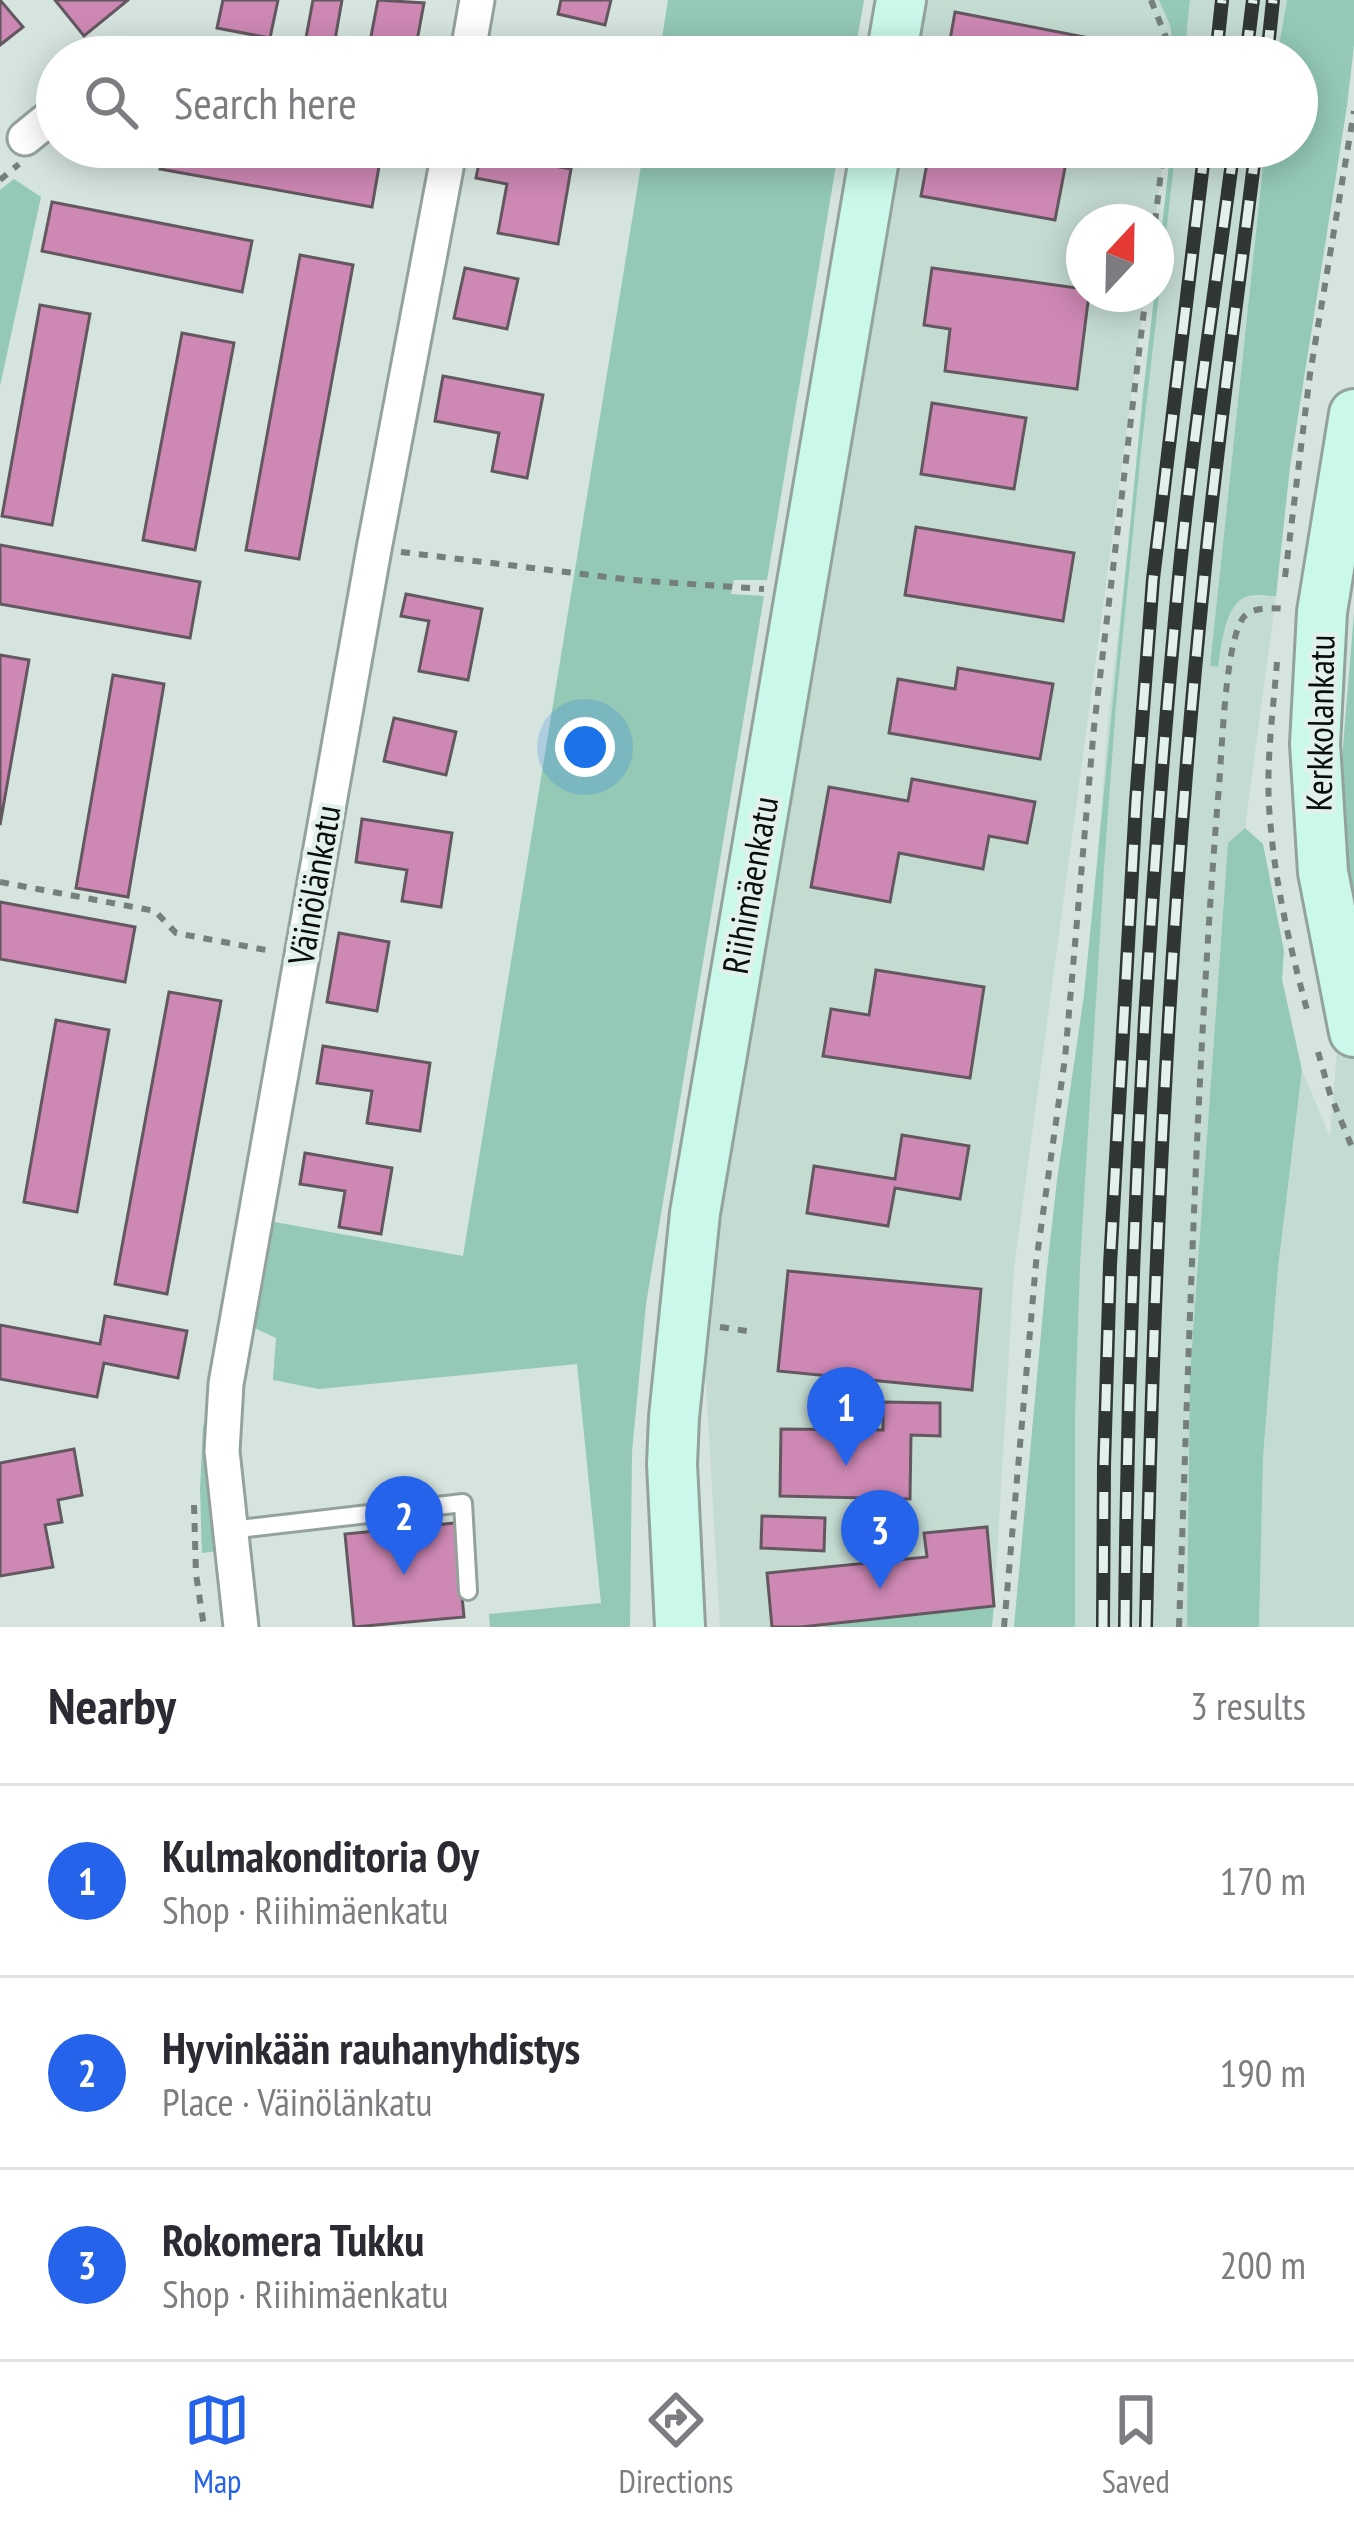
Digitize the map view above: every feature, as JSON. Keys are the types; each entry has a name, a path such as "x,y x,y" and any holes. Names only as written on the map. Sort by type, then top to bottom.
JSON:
{"street":[{"path":"471,36 477,0"},
{"path":"895,36 901,0"},
{"path":"25,138 36,129"},
{"name":"Väinölänkatu","path":"241,1627 222,1451 226,1384 374,548 447,168"},
{"name":"Riihimäenkatu","path":"680,1627 672,1464 694,1213 872,168"},
{"name":"Kerkkolankatu","path":"1354,414 1322,612 1315,744 1323,872 1354,1032"}],"lane":[{"path":"230,1530 463,1503 468,1591"}],"path":[{"path":"1151,0 1165,36"},
{"path":"1157,204 1161,168"},
{"path":"1004,1627 1036,1263 1065,1058 1094,727 1144,312"},
{"path":"374,548 632,580 774,589"},
{"path":"1178,1627 1201,1088 1228,676 1234,641 1243,618 1251,612 1274,608 1322,612"},
{"path":"0,883 155,911 176,933 279,953"}],"shaded area":[{"path":"920,0 1186,0 1180,36 914,36"},
{"path":"1190,0 1287,0 1281,36 1186,36"},
{"path":"891,168 1162,168 1157,204 1066,204 1066,312 1143,312 1014,1268 994,1606 826,1627 720,1627 700,1279"},
{"path":"1174,168 1263,168 1210,666 1218,667 1233,605 1244,597 1276,596 1245,828 1228,844 1190,1375 1188,1627 1014,1627 1047,1269 1088,996 1108,719 1156,312 1174,312 1174,204 1169,204"},
{"path":"1354,839 1354,1627 1259,1627 1263,1458 1278,1268 1302,1070 1330,1137"}],"green space":[{"path":"668,0 864,0 858,36 662,36"},
{"path":"1159,0 1190,0 1186,36 1172,36"},
{"path":"1287,0 1354,0 1347,106 1290,467 1276,596 1249,596 1233,608 1218,667 1210,666 1263,168 1318,168 1318,36 1281,36"},
{"path":"641,168 836,168 767,580 734,580 731,594 764,596 646,1304 632,1452 630,1627 490,1627 489,1614 601,1603 577,1364 319,1389 273,1380 276,1338 248,1325 269,1221 463,1256"},
{"path":"1169,168 1174,168 1169,204 1165,204"},
{"path":"14,179 41,197 0,386 0,190"},
{"path":"1152,312 1157,312 1116,704 1104,868 1080,1264 1075,1627 1014,1627 1047,1269 1084,995 1143,394"},
{"path":"1354,613 1354,926 1341,771"},
{"path":"1245,828 1263,844 1284,951 1282,979 1302,1070 1278,1268 1263,1458 1259,1627 1187,1627 1190,1375 1228,843"},
{"path":"203,1425 207,1425 220,1551 202,1553 200,1490"},
{"path":"994,1604 992,1627 820,1627"}],"building":[{"path":"0,0 23,27 0,45"},
{"path":"55,0 128,0 84,36"},
{"path":"223,0 278,0 270,36 217,28"},
{"path":"313,0 342,0 336,36 306,36"},
{"path":"378,0 424,3 418,36 371,36"},
{"path":"561,0 611,0 605,25 558,14"},
{"path":"955,12 1079,36 951,36"},
{"path":"160,168 379,168 372,207"},
{"path":"478,168 571,169 558,244 498,233 507,184 476,178"},
{"path":"926,168 1065,168 1055,220 921,196"},
{"path":"52,202 252,241 242,292 42,251"},
{"path":"300,255 353,265 299,559 246,550"},
{"path":"465,268 518,279 507,329 454,318"},
{"path":"932,268 1066,287 1066,312 1087,312 1077,389 945,371 950,329 924,325"},
{"path":"40,305 90,314 52,525 2,516"},
{"path":"182,333 234,343 195,550 143,540"},
{"path":"443,376 543,395 527,478 492,471 499,433 435,421"},
{"path":"932,403 1026,418 1014,489 921,474"},
{"path":"916,527 1074,553 1063,621 905,595"},
{"path":"0,545 200,582 190,638 0,604"},
{"path":"406,594 482,609 468,680 419,671 429,621 401,616"},
{"path":"0,655 29,660 0,825"},
{"path":"958,668 1053,684 1040,759 889,733 898,679 955,689"},
{"path":"113,675 164,684 128,897 76,888"},
{"path":"394,718 456,732 446,775 384,761"},
{"path":"912,779 1035,802 1027,843 989,836 983,869 899,853 890,902 811,887 829,787 908,801"},
{"path":"362,819 452,833 441,907 402,901 407,870 356,862"},
{"path":"0,902 135,927 125,982 0,959"},
{"path":"339,933 389,942 377,1011 327,1002"},
{"path":"876,970 984,987 970,1078 823,1056 831,1009 869,1015"},
{"path":"169,992 221,1001 167,1294 115,1284"},
{"path":"56,1020 109,1030 77,1212 24,1202"},
{"path":"323,1046 430,1063 420,1131 367,1123 372,1091 317,1083"},
{"path":"902,1135 969,1146 960,1199 895,1188 888,1226 807,1213 814,1166 895,1179"},
{"path":"305,1153 392,1168 381,1234 339,1227 345,1191 300,1184"},
{"path":"788,1271 981,1289 972,1390 778,1371"},
{"path":"105,1316 187,1331 178,1378 104,1363 97,1397 0,1379 0,1325 100,1344"},
{"path":"883,1402 940,1403 940,1436 911,1435 910,1499 780,1496 781,1429 883,1430"},
{"path":"74,1449 82,1495 58,1500 62,1522 45,1525 53,1567 0,1576 0,1463"},
{"path":"762,1516 825,1518 824,1551 761,1548"},
{"path":"455,1523 464,1617 354,1627 345,1534"},
{"path":"987,1527 994,1606 772,1627 767,1573 927,1557 924,1533"}],"railway":[{"path":"1218,36 1222,0"},
{"path":"1249,36 1253,0"},
{"path":"1269,36 1273,0"},
{"path":"1103,1627 1110,1265 1136,802 1153,579 1202,168"},
{"path":"1125,1627 1134,1236 1156,846 1184,532 1231,168"},
{"path":"1146,1627 1158,1237 1180,847 1209,532 1253,168"}],"place":[{"name":"Kulmakonditoria Oy","path":"846,1466"},
{"name":"Hyvinkään rauhanyhdistys","path":"404,1575"},
{"name":"Rokomera Tukku","path":"880,1589"}]}
